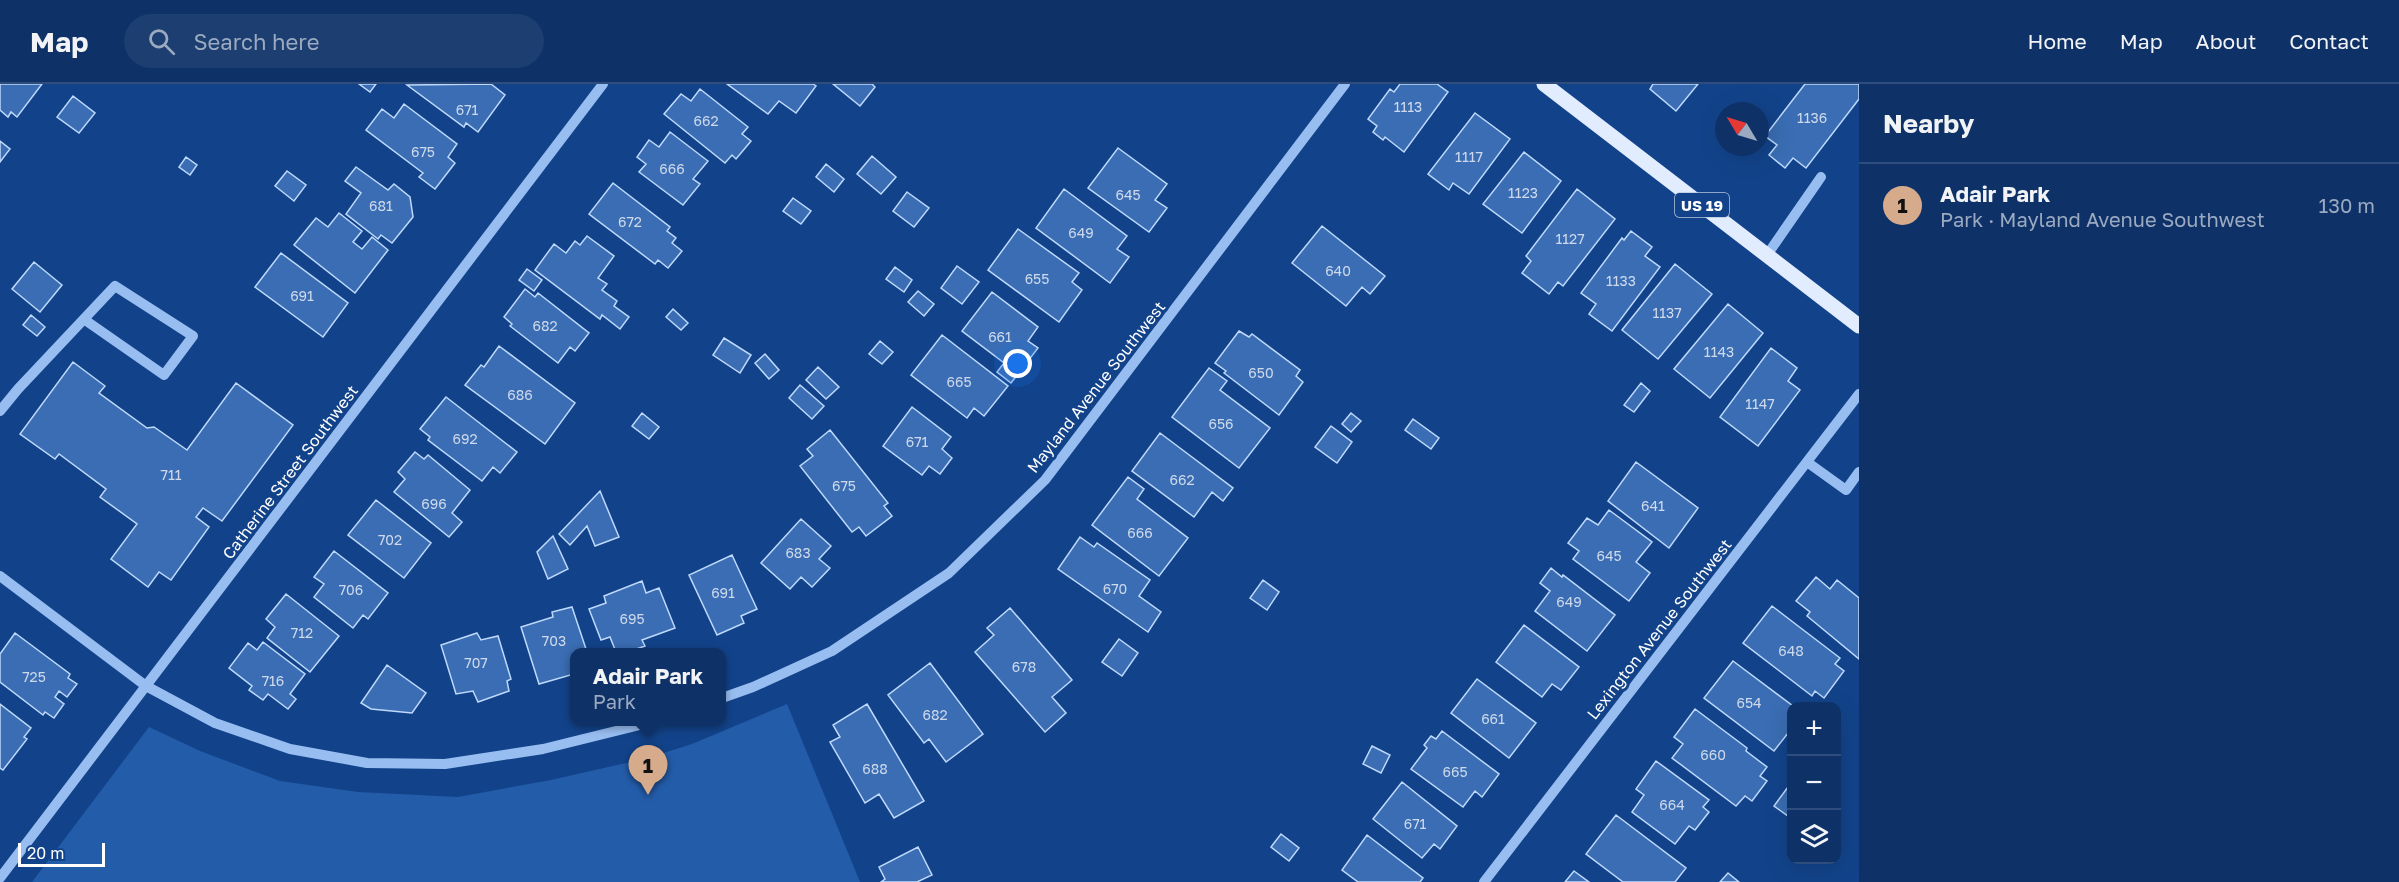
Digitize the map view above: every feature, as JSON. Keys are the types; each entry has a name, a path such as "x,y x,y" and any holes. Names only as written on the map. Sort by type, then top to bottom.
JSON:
{"main road":[{"name":"US 19","path":"1544,84 1859,326"}],"street":[{"name":"Catherine Street Southwest","path":"0,878 603,84"},
{"name":"Mayland Avenue Southwest","path":"726,697 753,687 832,651 949,573 1045,480 1345,84"},
{"path":"1767,255 1821,177"},
{"path":"0,411 115,286 193,336 164,375 85,320"},
{"name":"Lexington Avenue Southwest","path":"1484,882 1807,462 1857,402"},
{"path":"1807,462 1846,490 1859,472"},
{"path":"0,576 146,686 215,723 279,745 367,763 445,764 543,749 636,726"}],"shaded area":[{"path":"787,704 860,882 32,882 149,727 200,751 280,781 358,792 458,797 551,780 648,758 692,744"}],"building":[{"path":"0,84 42,84 17,117 11,112 8,117 0,110"},
{"path":"359,84 376,84 370,92"},
{"path":"491,84 505,95 478,132 466,123 464,127 407,85"},
{"path":"727,84 813,84 816,86 796,113 779,101 768,114"},
{"path":"833,84 872,84 875,87 860,106"},
{"path":"1400,84 1437,84 1448,92 1404,152 1385,137 1383,140 1373,132 1377,126 1368,119 1390,89 1394,92"},
{"path":"1653,84 1698,84 1676,111 1650,89"},
{"path":"1805,84 1859,84 1859,99 1806,168 1793,158 1785,168 1769,155 1777,145 1769,139 1769,131"},
{"path":"700,89 748,127 742,134 751,141 736,159 732,155 725,163 664,114 681,94 691,101"},
{"path":"73,96 95,113 79,133 57,117"},
{"path":"404,104 457,144 448,157 455,163 435,189 419,177 423,173 366,130 382,109 394,118"},
{"path":"1475,113 1510,139 1469,194 1453,183 1449,190 1428,174"},
{"path":"670,132 708,161 693,179 700,184 683,205 639,172 646,164 637,157 649,140 659,147"},
{"path":"0,141 10,149 0,162"},
{"path":"1118,148 1167,184 1155,200 1167,208 1149,232 1088,188"},
{"path":"1524,152 1561,181 1522,233 1483,204"},
{"path":"872,156 896,177 881,194 857,174"},
{"path":"186,157 197,165 190,175 179,167"},
{"path":"826,164 844,179 834,192 816,177"},
{"path":"356,167 388,190 394,184 410,197 413,217 392,243 381,235 378,239 346,214 361,193 345,181"},
{"path":"287,171 306,185 294,201 275,186"},
{"path":"613,183 670,227 667,231 676,238 672,243 682,251 668,268 658,260 655,264 589,214"},
{"path":"1064,189 1127,236 1117,249 1129,257 1110,283 1036,228"},
{"path":"1577,189 1615,219 1563,286 1558,282 1549,294 1522,273 1531,261 1526,256"},
{"path":"907,192 929,208 914,227 893,211"},
{"path":"793,198 811,211 801,224 783,211"},
{"path":"339,213 362,231 353,242 362,249 372,237 388,250 355,293 294,245 316,218 328,227"},
{"path":"1322,226 1385,276 1370,294 1362,287 1346,306 1292,263"},
{"path":"1018,229 1079,273 1072,282 1082,290 1059,322 988,270"},
{"path":"1631,231 1652,247 1645,256 1660,267 1612,331 1589,314 1596,304 1581,293 1622,238 1624,240"},
{"path":"587,236 614,256 598,278 607,284 602,290 617,301 614,306 629,317 620,329 602,315 600,319 535,270 554,244 566,253 575,241 580,245"},
{"path":"281,253 348,303 323,337 255,287"},
{"path":"34,262 62,285 40,312 12,289"},
{"path":"1675,264 1712,294 1658,359 1622,330"},
{"path":"957,266 979,282 962,304 941,288"},
{"path":"895,267 912,280 904,292 886,279"},
{"path":"527,269 542,280 534,291 519,280"},
{"path":"525,289 535,297 538,293 589,333 575,351 570,347 558,363 510,326 512,324 504,317"},
{"path":"918,291 934,304 924,316 908,302"},
{"path":"992,292 1038,327 1028,341 1038,348 1011,383 997,372 1004,363 962,331"},
{"path":"1728,304 1763,333 1710,398 1674,369"},
{"path":"673,309 688,323 681,330 666,317"},
{"path":"31,315 45,327 37,336 23,325"},
{"path":"1239,331 1249,337 1252,334 1300,370 1296,376 1303,382 1279,415 1224,373 1226,371 1215,363"},
{"path":"942,335 1008,386 984,416 974,408 967,418 911,375"},
{"path":"724,338 751,355 740,373 713,355"},
{"path":"880,341 893,352 882,364 869,354"},
{"path":"499,346 575,403 545,444 465,385 481,365 484,367"},
{"path":"1771,348 1797,368 1788,381 1800,390 1758,446 1720,417"},
{"path":"765,354 779,370 769,379 755,363"},
{"path":"73,362 105,386 99,393 147,428 154,427 187,450 236,383 293,425 222,521 203,508 196,517 209,527 171,580 159,572 148,587 111,559 137,524 100,497 106,489 59,454 55,459 20,434"},
{"path":"818,367 839,387 826,399 806,380"},
{"path":"1209,368 1227,381 1220,390 1270,428 1239,468 1172,417"},
{"path":"1641,383 1650,391 1634,412 1624,405"},
{"path":"800,385 824,406 812,419 789,398"},
{"path":"446,397 517,452 500,473 493,467 482,481 428,440 430,437 420,429"},
{"path":"912,407 951,437 942,449 952,458 940,474 929,466 922,475 883,446"},
{"path":"642,413 659,427 649,439 632,426"},
{"path":"1351,413 1361,421 1351,432 1342,424"},
{"path":"1413,419 1439,438 1431,449 1405,430"},
{"path":"1331,426 1352,442 1337,463 1315,447"},
{"path":"830,430 888,503 884,506 892,516 866,536 859,527 852,532 800,466 813,456 807,449"},
{"path":"1160,433 1233,488 1223,501 1212,492 1194,517 1132,471"},
{"path":"415,452 424,459 428,455 470,490 452,513 462,522 449,537 394,492 405,479 398,472"},
{"path":"1636,462 1698,508 1669,548 1608,501"},
{"path":"1128,477 1144,489 1137,499 1188,538 1159,576 1092,525"},
{"path":"600,491 619,537 595,546 587,526 570,545 559,534"},
{"path":"376,500 431,543 404,578 348,535"},
{"path":"1609,510 1652,542 1636,562 1650,573 1629,601 1573,559 1579,551 1568,543 1587,518 1598,525"},
{"path":"801,519 831,546 819,559 830,568 812,587 801,577 790,589 761,563"},
{"path":"553,536 568,569 548,579 537,552"},
{"path":"1080,537 1094,547 1097,543 1150,580 1139,596 1161,612 1148,632 1058,569"},
{"path":"334,551 388,593 368,619 363,615 353,628 314,597 324,584 314,577"},
{"path":"732,555 757,609 741,616 744,623 717,635 689,575"},
{"path":"1551,568 1615,615 1587,651 1535,611 1550,591 1540,583"},
{"path":"1816,577 1830,589 1837,580 1859,598 1859,659 1807,616 1810,612 1796,601"},
{"path":"1263,580 1279,592 1267,610 1250,598"},
{"path":"642,581 646,593 659,588 675,628 642,640 645,646 639,648 614,648 610,637 601,640 589,609 606,603 604,596"},
{"path":"286,594 339,636 310,672 267,638 275,627 266,619"},
{"path":"1772,606 1840,658 1835,664 1844,671 1824,698 1815,691 1812,696 1743,643"},
{"path":"572,607 586,648 570,648 570,675 539,684 521,627 553,617 552,612"},
{"path":"1010,608 1072,680 1052,697 1066,713 1045,732 975,652 994,635 987,628"},
{"path":"1524,625 1579,667 1561,690 1552,684 1542,697 1496,662"},
{"path":"15,633 70,674 68,678 77,684 67,697 59,691 55,697 64,704 54,718 45,712 43,715 0,682 0,654"},
{"path":"477,633 481,640 498,636 511,679 507,681 509,691 478,702 473,691 456,694 441,645"},
{"path":"1119,639 1138,653 1122,676 1102,662"},
{"path":"263,642 305,674 290,694 296,699 288,709 268,694 263,700 249,690 252,686 229,668 248,643 257,650"},
{"path":"1733,661 1788,702 1787,734 1774,751 1704,698"},
{"path":"930,663 983,734 946,762 929,739 924,743 888,695"},
{"path":"387,665 426,693 412,713 371,709 361,703"},
{"path":"1477,679 1536,723 1509,758 1451,713"},
{"path":"0,704 31,728 24,737 27,739 3,770 0,768"},
{"path":"867,704 924,801 894,818 879,794 865,803 830,742 840,737 833,725"},
{"path":"1695,709 1747,748 1746,751 1767,767 1760,776 1767,781 1752,801 1745,796 1736,806 1672,758 1683,744 1674,737"},
{"path":"1442,731 1499,774 1482,797 1475,791 1463,807 1411,769 1427,748 1424,745 1431,736 1436,739"},
{"path":"1372,746 1390,755 1381,773 1363,764"},
{"path":"1656,761 1709,800 1703,807 1709,812 1695,830 1689,826 1675,844 1632,812 1644,795 1636,789"},
{"path":"1402,782 1457,826 1440,849 1434,844 1422,858 1373,819"},
{"path":"1787,788 1787,815 1774,806"},
{"path":"1616,815 1686,868 1675,882 1623,882 1586,854"},
{"path":"1281,834 1299,848 1289,861 1271,847"},
{"path":"1367,835 1423,878 1420,882 1358,882 1342,870"},
{"path":"918,847 932,875 917,882 881,882 885,879 879,867"},
{"path":"1574,871 1589,882 1565,882"},
{"path":"1728,873 1739,882 1720,882"}],"place":[{"name":"Adair Park","path":"648,795"}]}
